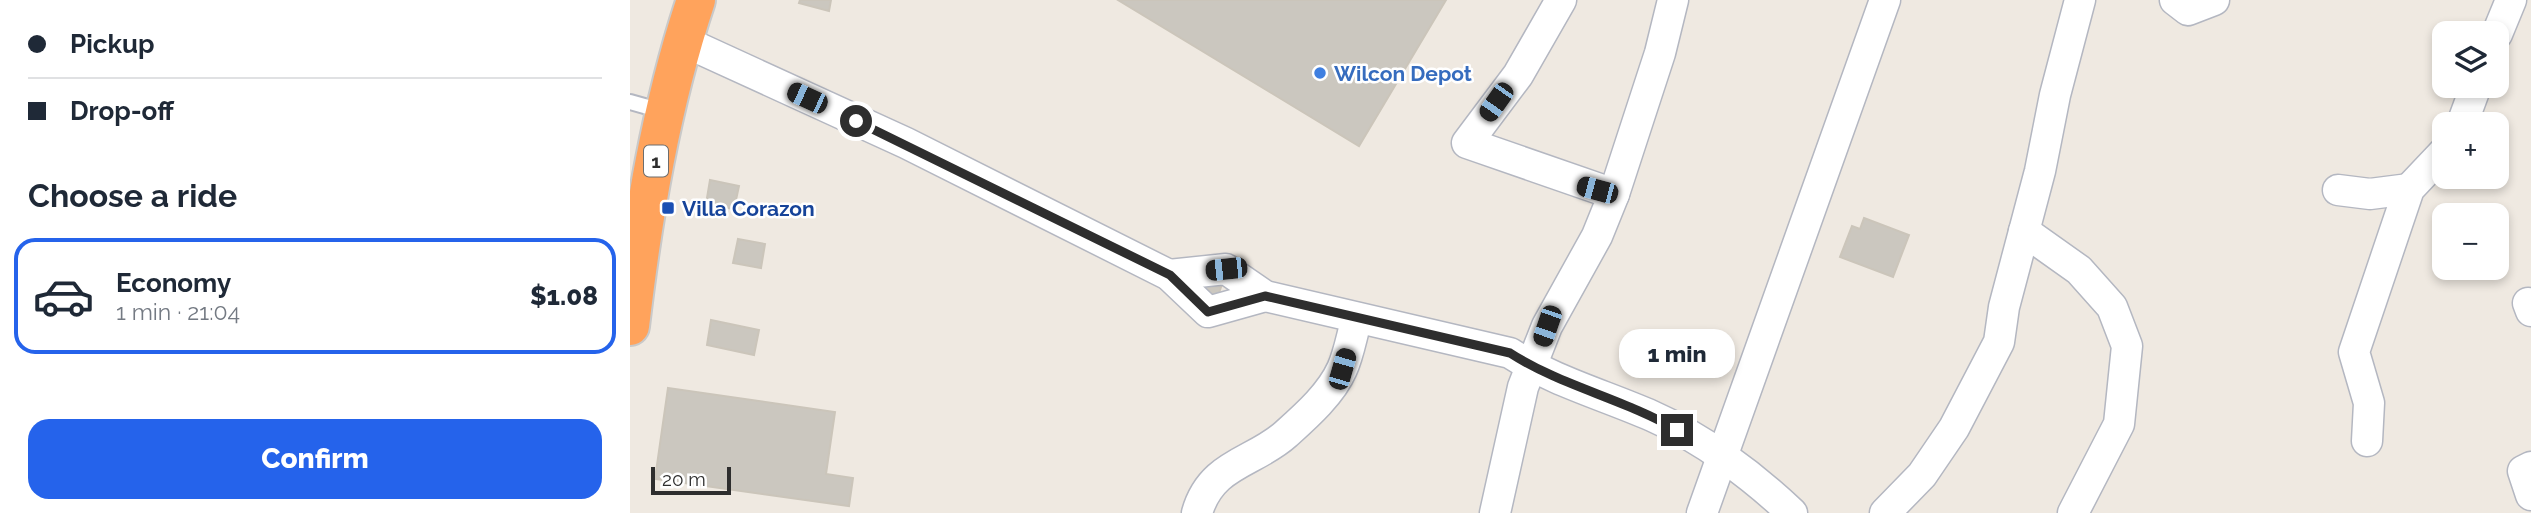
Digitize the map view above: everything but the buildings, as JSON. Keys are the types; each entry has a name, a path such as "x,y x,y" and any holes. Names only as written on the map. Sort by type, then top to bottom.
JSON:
{"highway":[{"name":"1","path":"630,326 642,237 666,113 682,41 696,0"}],"street":[{"path":"1561,0 1518,75 1467,143 1614,194"},
{"path":"1495,513 1522,387 1533,368 1547,326 1597,236 1614,194 1660,53 1672,0"},
{"path":"1702,513 1885,0"},
{"path":"1885,513 1922,475 1954,428 1998,342 2004,307 2080,0"},
{"path":"2175,0 2188,10 2214,0"},
{"path":"2502,21 2511,0"},
{"path":"682,41 906,143 1170,275 1208,312 1265,296"},
{"path":"2367,441 2369,403 2354,352 2409,189 2432,165"},
{"path":"2338,190 2370,194 2409,189"},
{"path":"2024,231 2079,270 2112,307 2127,346 2119,425 2073,513"},
{"path":"1170,275 1226,269 1265,296 1510,353 1533,368 1654,417 1722,457 1766,488 1792,513"},
{"path":"1197,513 1216,479 1244,458 1278,441 1325,396 1342,369 1357,318"},
{"path":"2531,467 2523,471 2531,495"}],"lane":[{"path":"630,103 666,113"}],"place":[{"name":"Wilcon Depot","path":"1320,73"},
{"name":"Villa Corazon","path":"668,208"}],"route":[{"path":"856,121 906,143 1170,275 1208,312 1265,296 1510,353 1533,368 1654,417 1677,430"}]}
